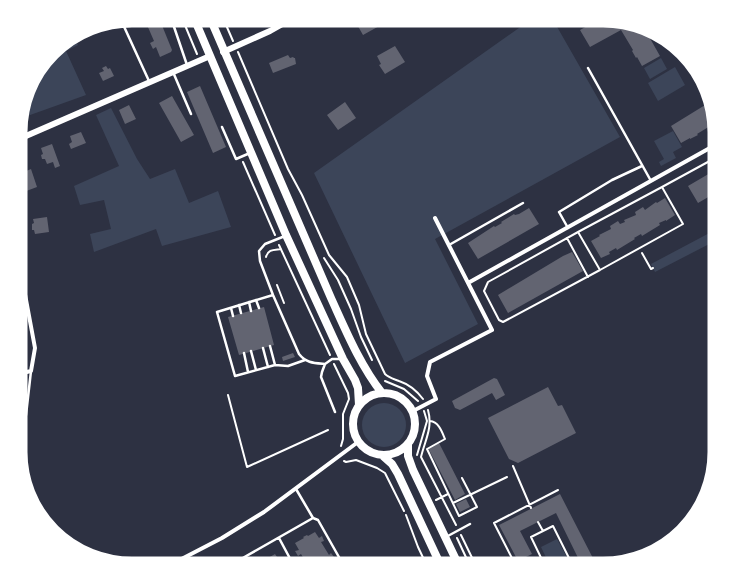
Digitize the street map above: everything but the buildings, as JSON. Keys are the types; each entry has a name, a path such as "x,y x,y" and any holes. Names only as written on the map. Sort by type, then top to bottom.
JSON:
{"main road":[{"path":"197,25 286,235 343,359 358,388 359,405"},
{"path":"213,25 223,52 341,320 366,371 382,393"},
{"path":"382,393 397,395 405,401 413,411 415,421 414,435 408,445 399,452 389,456 383,456 370,452 358,442 352,419 359,405 368,397 382,393"},
{"path":"408,445 408,456 413,470 456,559"},
{"path":"383,456 392,464 398,474 438,559"}],"street":[{"path":"223,52 278,25"},
{"path":"25,136 210,56"},
{"path":"468,283 710,148"},
{"path":"413,411 436,399 427,376 430,362 492,330 435,218"},
{"path":"25,294 35,348 30,371 25,372"},
{"path":"182,559 222,538 264,512 296,490 358,442"}],"lane":[{"path":"173,25 188,66"},
{"path":"123,26 149,82"},
{"path":"588,68 651,181"},
{"path":"173,72 191,114"},
{"path":"222,127 236,159 251,153"},
{"path":"568,228 559,212 612,180 642,166"},
{"path":"449,245 523,203"},
{"path":"286,235 266,244 259,251 260,261 299,354 305,360"},
{"path":"273,295 217,312 235,376 275,365 288,366 305,360 325,364"},
{"path":"256,300 259,308"},
{"path":"249,302 252,311"},
{"path":"239,305 241,314"},
{"path":"232,308 234,316"},
{"path":"270,346 275,365"},
{"path":"263,348 268,367"},
{"path":"251,351 256,370"},
{"path":"244,353 248,372"},
{"path":"335,412 321,377 325,364 332,359 343,359"},
{"path":"25,416 30,371"},
{"path":"296,490 312,518 318,520 340,559"},
{"path":"240,559 312,518"},
{"path":"445,537 470,524"},
{"path":"279,538 290,559"}],"path":[{"path":"222,25 224,30"},
{"path":"226,25 288,170 302,195 329,255 347,277 359,305 366,334 385,374 388,378 407,384 421,396 426,404 430,421 428,439 421,457 472,559"},
{"path":"662,187 683,224 503,322 499,320 484,291 488,282 566,238 710,161"},
{"path":"578,232 600,270"},
{"path":"566,238 588,277"},
{"path":"266,258 267,253 272,250 281,249 348,392 348,399 344,414 344,439 341,446 336,450"},
{"path":"642,253 651,269"},
{"path":"324,257 338,280 351,309 361,337 374,364"},
{"path":"274,279 286,307"},
{"path":"381,377 385,382 404,389 416,397"},
{"path":"228,395 247,467 328,430"},
{"path":"417,457 427,420 433,421 437,424 445,439 427,449 459,516 476,507 462,478"},
{"path":"346,462 356,460 385,473 406,515 424,559"},
{"path":"513,466 532,508"},
{"path":"453,503 507,477"},
{"path":"512,559 494,523 558,490"},
{"path":"538,522 543,531"},
{"path":"542,559 531,537 553,526 570,559"},
{"path":"454,533 467,559"}],"shaded area":[{"path":"523,25 556,25 620,137 435,239 478,324 405,363 314,173"},
{"path":"76,40 78,45 66,51 86,95 26,116 31,97 39,78 52,61"},
{"path":"661,58 667,69 650,79 644,68"},
{"path":"675,67 685,85 658,101 648,83"},
{"path":"111,108 137,159 150,179 175,169 189,203 218,191 231,227 162,246 156,229 94,252 90,234 111,229 104,200 80,205 74,186 119,166 96,115"},
{"path":"673,131 682,147 673,152 676,158 661,166 659,162 664,159 654,141"},
{"path":"710,233 710,244 655,272 651,264"},
{"path":"384,403 396,407 402,413 406,425 402,437 396,443 384,447 372,443 366,437 362,425 366,413 372,407"},
{"path":"557,539 568,559 547,559 541,547"}]}
